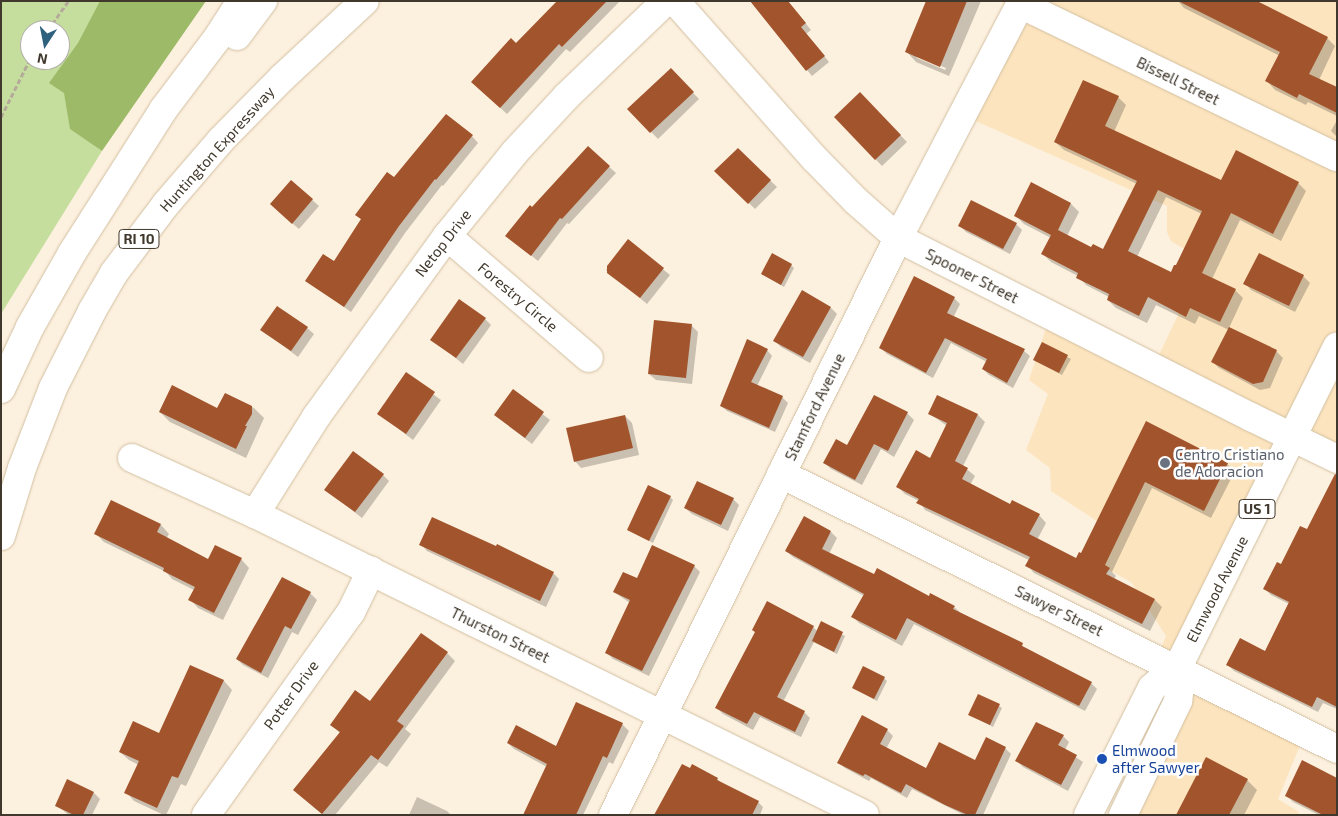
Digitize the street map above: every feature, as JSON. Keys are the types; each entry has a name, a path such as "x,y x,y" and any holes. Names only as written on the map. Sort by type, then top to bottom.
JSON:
{"main road":[{"path":"1,389 50,291 97,214 163,110 216,40 241,1"},
{"path":"97,214 264,1"},
{"name":"Huntington Expressway","path":"1,536 22,468 53,388 92,311 114,273 166,204 221,140 276,84 365,1"},
{"name":"Netop Drive","path":"255,514 316,416 447,236 528,138 622,42 666,1"},
{"name":"Spooner Street","path":"675,1 816,159 856,201 898,238 1293,438 1337,458"},
{"name":"Stamford Avenue","path":"613,815 898,238 1021,3"},
{"name":"Bissell Street","path":"1021,3 1337,158"},
{"name":"Forestry Circle","path":"447,236 589,358"},
{"name":"Elmwood Avenue","path":"1088,815 1152,688 1158,681 1177,669 1337,347"},
{"name":"Thurston Street","path":"132,458 255,514 866,815"},
{"name":"Sawyer Street","path":"781,474 1337,748"},
{"name":"Potter Drive","path":"206,815 351,612 371,571"},
{"path":"1123,815 1178,701 1180,680 1177,669"}],"path":[{"path":"55,20 68,1"},
{"path":"1,117 25,70"}],"shaded area":[{"path":"1002,1 1337,1 1337,453 1303,436 1188,669 1160,651 1166,636 1131,582 1098,564 1103,525 1051,491 1050,468 1026,450 1048,394 1029,380 1051,313 1157,359 1204,261 1171,241 1167,232 1167,206 960,114 1005,5"},
{"path":"1184,678 1303,738 1278,799 1299,812 1298,815 1115,815"}],"green space":[{"path":"1,1 145,1 71,129 102,151 1,314"},
{"path":"100,1 206,1 102,151 70,129 64,93 49,83 58,70 70,70 70,54 78,43"}],"building":[{"path":"557,1 607,1 562,47 559,44 500,108 471,82 511,38 516,43"},
{"path":"750,1 788,1 806,23 801,27 825,56 806,71"},
{"path":"926,1 967,1 940,67 905,52"},
{"path":"1178,1 1257,1 1328,37 1309,74 1337,87 1337,113 1299,94 1297,98 1265,81 1280,52"},
{"path":"671,68 694,92 650,133 627,109"},
{"path":"1083,80 1119,96 1105,126 1221,180 1236,150 1299,182 1273,234 1231,213 1202,273 1236,289 1220,322 1190,308 1186,317 1148,297 1139,316 1107,300 1109,294 1076,278 1078,273 1041,254 1051,235 1014,216 1031,182 1071,203 1058,230 1091,247 1093,244 1103,249 1137,181 1054,142","holes":["1158,190 1202,211 1171,272 1128,251"]},
{"path":"860,92 901,135 875,160 834,117"},
{"path":"446,114 473,135 435,179 399,226 344,307 305,281 323,254 334,261 361,219 355,215 387,172 394,177"},
{"path":"588,146 610,166 562,219 560,218 531,256 505,236 530,205 532,207"},
{"path":"738,148 771,180 748,204 714,171"},
{"path":"291,180 313,199 292,224 270,204"},
{"path":"971,200 1017,223 1003,249 958,226"},
{"path":"628,239 664,268 640,298 607,273 607,266"},
{"path":"772,253 792,264 781,285 761,274"},
{"path":"1259,253 1304,275 1289,306 1243,284"},
{"path":"914,276 955,297 947,313 1025,349 1007,383 982,369 987,359 945,338 926,373 879,348"},
{"path":"802,290 831,307 803,357 773,341"},
{"path":"459,299 486,318 456,358 430,340"},
{"path":"277,306 308,327 291,351 260,330"},
{"path":"654,320 692,324 686,378 648,374"},
{"path":"1229,327 1277,350 1263,382 1253,384 1211,362"},
{"path":"747,339 768,349 751,382 783,396 769,428 720,406"},
{"path":"1042,342 1068,355 1059,373 1033,360"},
{"path":"406,372 435,392 406,434 377,414"},
{"path":"172,385 217,408 225,393 252,406 252,414 236,449 159,412"},
{"path":"513,389 544,412 525,438 494,415"},
{"path":"874,395 908,412 888,451 874,444 855,480 823,463 836,439 847,445"},
{"path":"937,395 978,414 955,461 968,468 962,479 1010,504 1012,500 1040,514 1029,534 1076,558 1079,552 1081,553 1146,421 1228,463 1204,511 1145,482 1105,565 1110,568 1106,574 1155,599 1142,624 1025,566 1030,557 916,503 919,499 896,487 916,450 930,458 947,423 928,414"},
{"path":"625,415 633,448 574,462 566,428"},
{"path":"353,451 384,474 355,512 324,490"},
{"path":"1335,474 1337,474 1337,707 1317,697 1312,707 1226,665 1240,638 1265,651 1289,602 1263,589 1277,562 1281,564 1300,526 1307,529"},
{"path":"697,481 734,498 721,525 684,508"},
{"path":"648,485 671,496 649,541 627,530"},
{"path":"111,500 161,524 157,532 208,559 215,545 242,558 214,613 188,600 195,587 163,571 164,568 94,534"},
{"path":"804,516 831,531 822,549 874,574 877,568 929,596 930,593 955,606 953,609 1023,643 1022,646 1092,682 1079,706 907,618 896,640 851,617 864,594 785,551"},
{"path":"432,517 496,546 497,544 554,572 540,601 419,545"},
{"path":"652,545 695,565 642,671 605,653 630,600 613,592 623,572 637,578"},
{"path":"282,577 311,592 291,629 285,626 261,673 236,659"},
{"path":"767,601 814,626 777,697 805,711 795,732 754,712 747,724 715,708 755,632 752,630"},
{"path":"821,621 843,632 834,652 812,641"},
{"path":"421,633 448,652 397,721 404,726 378,760 371,755 322,814 293,790 340,732 330,725 355,690 370,701"},
{"path":"190,665 224,680 178,778 172,776 157,808 124,793 139,761 119,752 133,721 159,733"},
{"path":"863,666 885,677 874,699 852,688"},
{"path":"978,694 1000,704 990,725 968,715"},
{"path":"576,702 623,723 607,758 603,756 576,815 523,815 547,764 507,743 516,725 556,746"},
{"path":"862,715 888,729 880,744 926,768 939,742 975,760 986,737 1006,747 975,815 968,815 945,805 906,784 901,793 865,774 863,776 837,763"},
{"path":"1036,722 1064,735 1058,745 1077,755 1061,785 1015,761"},
{"path":"1206,757 1248,779 1229,815 1176,815"},
{"path":"1302,760 1337,778 1337,815 1323,815 1285,796"},
{"path":"682,764 690,768 692,764 718,778 717,780 759,801 752,815 654,815"},
{"path":"67,779 94,792 83,815 74,815 55,806"}],"place":[{"name":"Centro Cristiano de Adoracion","path":"1165,463"},
{"name":"Elmwood after Sawyer","path":"1102,759"}]}
